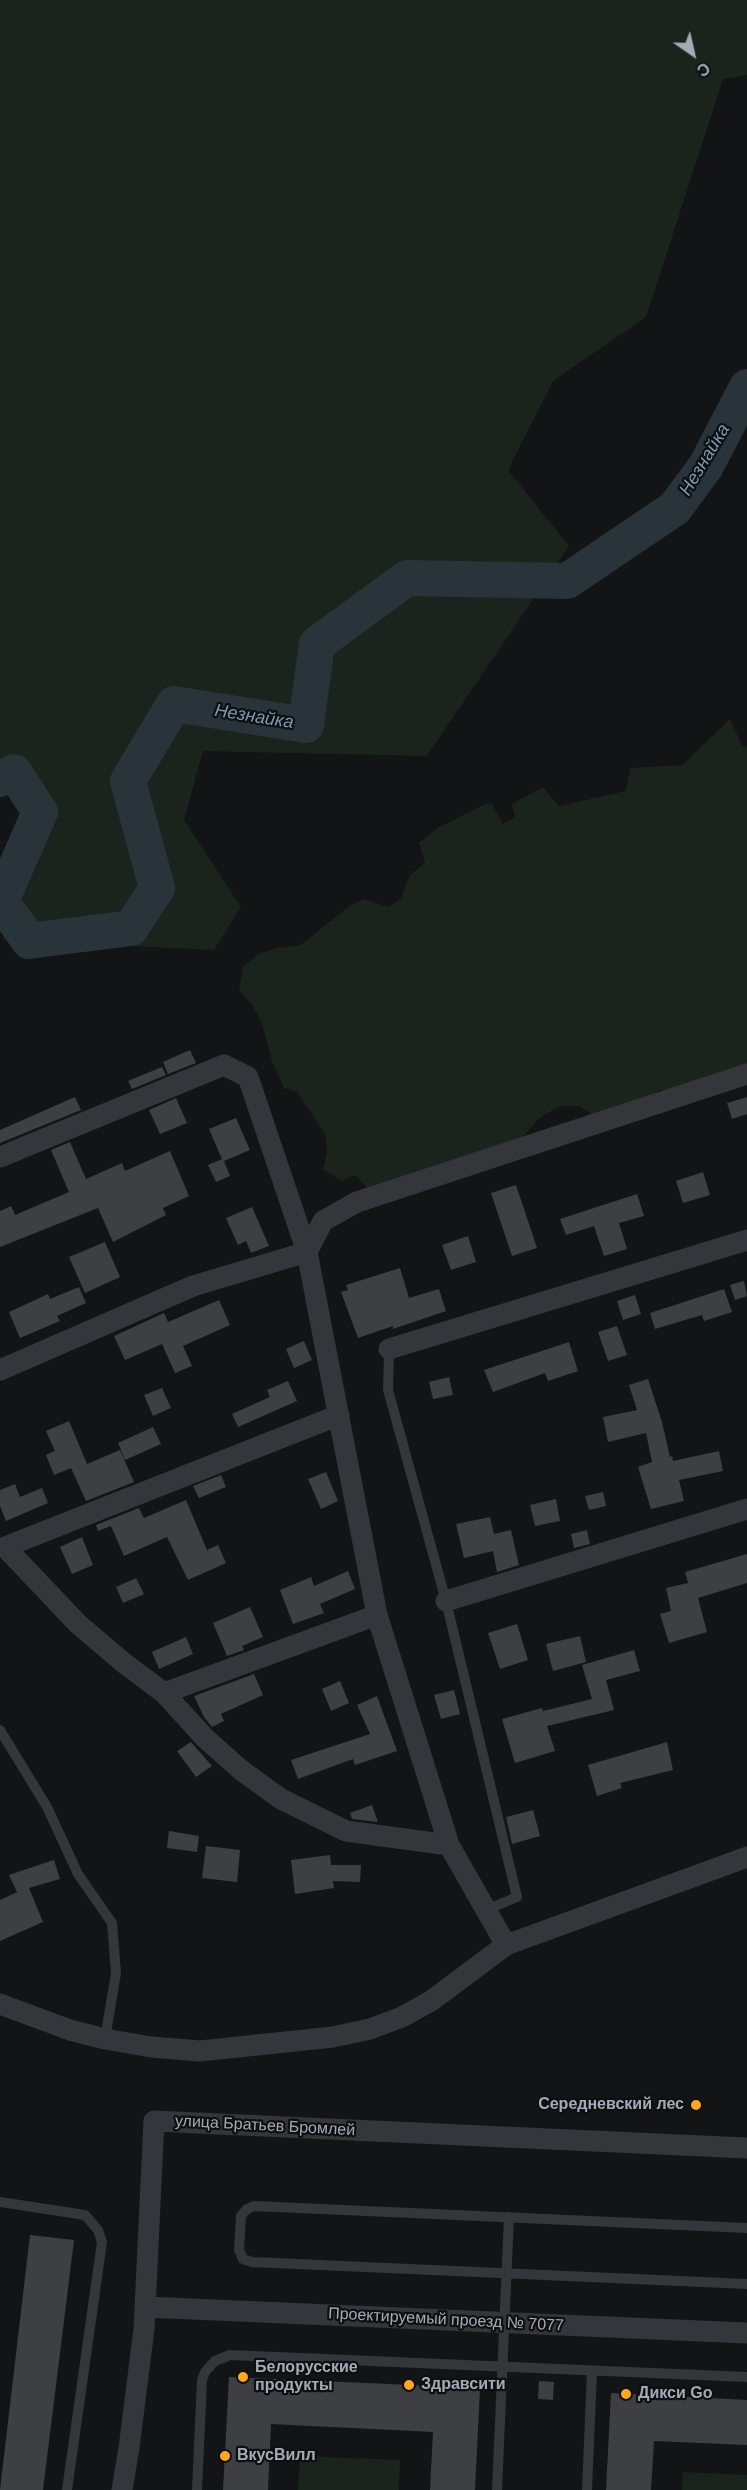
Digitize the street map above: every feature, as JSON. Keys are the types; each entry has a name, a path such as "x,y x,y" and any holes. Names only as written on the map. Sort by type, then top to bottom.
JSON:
{"street":[{"path":"0,1157 224,1065 248,1077 307,1252 377,1615 449,1845 506,1945"},
{"path":"0,1370 193,1286 307,1252 323,1221 357,1202 747,1074"},
{"path":"389,1349 747,1240"},
{"path":"339,1415 6,1547 78,1624 164,1693 205,1738 241,1770 281,1799 346,1831 449,1845"},
{"path":"446,1601 747,1509"},
{"path":"164,1693 377,1615"},
{"path":"0,2004 70,2030 151,2047 200,2051 333,2037 370,2029 402,2017 431,2001 506,1945 747,1857"},
{"name":"улица Братьев Бромлей","path":"122,2490 145,2307 154,2121 747,2148"},
{"name":"Проектируемый проезд № 7077","path":"145,2307 747,2333"}],"lane":[{"path":"389,1349 388,1390 446,1601 517,1897 486,1910"},
{"path":"0,1730 47,1807 78,1874 112,1923 116,1973 105,2039"},
{"path":"0,2202 85,2215 98,2230 102,2242 67,2490"},
{"path":"747,2228 254,2206 247,2209 241,2216 239,2250 243,2259 252,2262 747,2284"},
{"path":"497,2490 509,2217"},
{"path":"197,2490 202,2380 209,2366 222,2357 238,2355 747,2377"},
{"path":"586,2490 592,2370"}],"shaded area":[{"path":"0,0 747,0 747,75 723,79 646,317 553,381 508,470 569,546 427,756 203,751 184,820 241,907 214,950 3,940 24,792 0,792"},
{"path":"730,719 742,745 747,748 747,1065 683,1092 659,1090 651,1097 593,1115 580,1106 561,1106 539,1118 524,1136 375,1195 355,1175 342,1181 323,1169 327,1153 326,1135 297,1092 284,1088 272,1061 262,1023 252,1005 239,990 243,967 258,954 277,948 301,945 349,906 364,899 388,907 401,898 410,875 425,863 419,843 436,829 485,804 492,804 503,824 515,817 512,804 543,787 559,806 626,791 630,768 682,765"},
{"path":"300,2456 400,2460 399,2490 298,2490"},
{"path":"683,2472 747,2475 747,2490 682,2490"}],"building":[{"path":"190,1050 196,1063 168,1074 163,1062"},
{"path":"162,1067 166,1075 132,1089 128,1081"},
{"path":"75,1097 81,1110 0,1143 0,1130"},
{"path":"747,1097 747,1114 732,1119 727,1103"},
{"path":"176,1098 187,1123 160,1134 149,1110"},
{"path":"236,1118 250,1150 224,1161 230,1176 216,1182 208,1165 222,1159 209,1129"},
{"path":"70,1142 86,1179 122,1163 125,1171 170,1151 189,1196 163,1208 166,1215 113,1242 98,1208 0,1247 0,1211 11,1206 15,1215 69,1192 51,1150"},
{"path":"703,1172 710,1195 683,1203 676,1181"},
{"path":"516,1185 537,1248 512,1256 491,1193"},
{"path":"637,1194 644,1216 619,1223 627,1249 604,1256 594,1226 566,1235 560,1219"},
{"path":"252,1207 269,1246 251,1253 246,1241 238,1245 226,1218"},
{"path":"468,1236 476,1262 451,1270 442,1245"},
{"path":"105,1242 120,1277 85,1293 69,1257"},
{"path":"400,1268 409,1298 439,1289 446,1311 358,1338 341,1292 348,1290 346,1285"},
{"path":"744,1281 747,1296 735,1300 730,1285"},
{"path":"79,1287 86,1303 57,1316 60,1321 20,1338 9,1312 48,1294 50,1299"},
{"path":"724,1289 732,1312 704,1321 702,1315 655,1329 650,1313"},
{"path":"635,1295 641,1314 623,1320 617,1301"},
{"path":"219,1300 230,1325 183,1346 192,1366 175,1373 162,1344 125,1360 114,1336 164,1313 168,1322"},
{"path":"617,1326 627,1355 608,1361 598,1332"},
{"path":"304,1341 312,1360 294,1368 286,1349"},
{"path":"569,1342 578,1371 548,1381 545,1373 493,1392 484,1370"},
{"path":"449,1377 453,1395 433,1399 429,1382"},
{"path":"648,1379 673,1461 719,1451 723,1471 679,1480 684,1501 651,1509 638,1467 652,1462 646,1433 608,1442 603,1417 637,1410 629,1385"},
{"path":"288,1381 297,1401 238,1427 232,1414 270,1397 267,1390"},
{"path":"162,1388 171,1408 153,1416 144,1395"},
{"path":"69,1421 87,1464 120,1450 134,1482 86,1501 71,1468 54,1475 46,1455 55,1451 46,1431"},
{"path":"153,1427 161,1444 125,1460 118,1443"},
{"path":"326,1472 338,1501 321,1509 308,1479"},
{"path":"221,1475 226,1487 199,1498 193,1486"},
{"path":"15,1484 20,1497 42,1488 48,1503 6,1521 0,1506 0,1490"},
{"path":"603,1492 606,1506 589,1510 585,1496"},
{"path":"556,1499 560,1521 535,1526 530,1505"},
{"path":"186,1500 207,1550 218,1545 226,1563 188,1580 167,1537 124,1556 111,1526 98,1531 96,1525 139,1508 144,1518"},
{"path":"490,1517 494,1534 511,1530 519,1565 497,1572 493,1551 464,1558 456,1524"},
{"path":"587,1530 590,1544 574,1548 571,1534"},
{"path":"82,1537 93,1565 72,1574 60,1547"},
{"path":"747,1554 747,1583 698,1598 707,1632 669,1643 660,1614 671,1611 666,1588 688,1583 685,1572"},
{"path":"348,1571 355,1589 320,1604 324,1613 293,1624 280,1590 311,1577 314,1586"},
{"path":"136,1578 144,1594 123,1603 116,1587"},
{"path":"250,1607 263,1637 242,1646 244,1650 227,1656 213,1623"},
{"path":"517,1624 528,1660 500,1669 488,1633"},
{"path":"580,1636 586,1662 553,1671 546,1644"},
{"path":"186,1637 193,1654 159,1669 152,1652"},
{"path":"634,1650 640,1671 606,1680 614,1710 547,1726 555,1751 515,1763 502,1719 542,1708 543,1711 592,1699 582,1665"},
{"path":"254,1674 263,1695 221,1714 224,1721 212,1727 204,1717 194,1696"},
{"path":"340,1681 349,1703 331,1711 322,1689"},
{"path":"454,1690 460,1714 441,1719 434,1695"},
{"path":"377,1696 397,1751 355,1765 353,1759 298,1779 291,1760 370,1734 357,1705"},
{"path":"191,1742 212,1766 196,1777 177,1751"},
{"path":"667,1742 673,1770 620,1783 622,1788 597,1796 588,1765"},
{"path":"372,1805 378,1822 352,1819 350,1813"},
{"path":"533,1810 540,1836 512,1844 506,1817"},
{"path":"169,1831 199,1836 197,1852 167,1848"},
{"path":"206,1846 240,1850 237,1882 202,1878"},
{"path":"330,1855 331,1865 361,1865 360,1882 333,1881 334,1888 295,1894 291,1860"},
{"path":"54,1860 60,1879 29,1888 43,1922 0,1941 0,1900 22,1890 17,1892 9,1875"},
{"path":"30,2235 74,2240 43,2490 0,2490"},
{"path":"229,2377 480,2388 475,2490 430,2490 433,2432 271,2424 268,2490 223,2490"},
{"path":"539,2381 554,2382 553,2400 538,2399"},
{"path":"611,2393 747,2400 747,2445 654,2441 651,2490 606,2490"}],"waterway":[{"name":"Незнайка","path":"0,779 14,772 40,812 1,901 29,941 131,928 157,888 128,781 174,704 306,725 317,644 407,578 567,581 675,508 706,466 747,387"}],"place":[{"name":"Середневский лес","path":"696,2105"},
{"name":"Белорусские продукты","path":"243,2377"},
{"name":"Здравсити","path":"409,2385"},
{"name":"Дикси Go","path":"626,2394"},
{"name":"ВкусВилл","path":"225,2456"}]}
